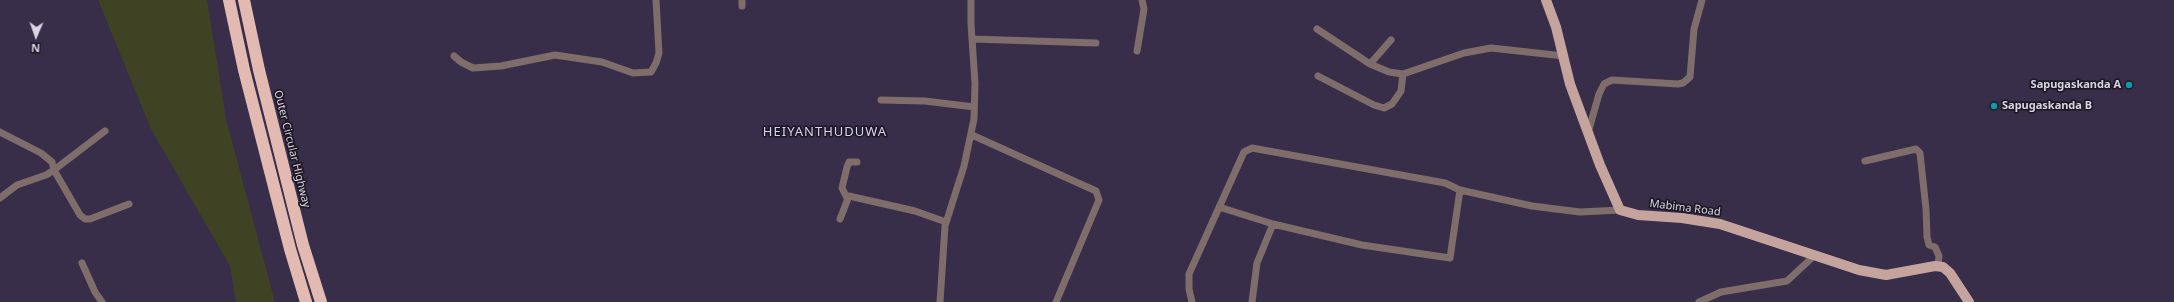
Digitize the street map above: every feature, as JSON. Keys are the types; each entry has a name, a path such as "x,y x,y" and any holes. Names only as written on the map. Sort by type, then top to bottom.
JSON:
{"highway":[{"path":"229,0 244,70 290,249 306,302"},
{"name":"Outer Circular Highway","path":"244,0 259,70 299,230 321,302"}],"main road":[{"path":"1546,0 1564,56 1570,84 1588,134 1620,210"},
{"name":"Mabima Road","path":"1620,210 1638,215 1682,218 1720,224 1859,270 1886,274 1938,266"},
{"path":"1938,266 1950,273 1969,302"}],"street":[{"path":"454,56 461,62 473,68 501,66 555,55 602,62 633,73 651,72 659,53 656,0"},
{"path":"940,302 946,222 972,135 975,76 971,0"},
{"path":"1137,51 1144,9 1142,0"},
{"path":"1588,134 1599,94 1604,84 1612,80 1678,84 1683,83 1690,77 1694,29 1702,0"},
{"path":"1317,29 1370,64 1389,72 1403,74 1464,53 1490,48 1564,56"},
{"path":"972,39 1096,43"},
{"path":"1370,64 1391,40"},
{"path":"1318,76 1374,105 1384,108 1392,104 1401,91 1403,74"},
{"path":"881,100 925,101 974,107"},
{"path":"0,198 17,185 46,175 54,170 105,131"},
{"path":"0,132 41,153 52,162 54,170 80,215 84,218 90,219 129,204"},
{"path":"972,135 1096,191 1099,200 1056,302"},
{"path":"1192,302 1188,274 1244,152 1252,148 1444,183 1460,190 1532,206 1580,212 1620,210"},
{"path":"1865,161 1916,149 1920,153 1922,160 1926,209 1926,237 1929,245 1935,247 1939,256 1938,266"},
{"path":"840,219 847,198 842,188 847,167 849,162 857,162"},
{"path":"1219,207 1273,224 1362,245 1450,258 1460,190"},
{"path":"847,198 853,197 916,211 946,222"},
{"path":"1252,302 1257,263 1273,224"},
{"path":"1699,302 1721,292 1787,281 1815,255"},
{"path":"82,263 95,292 102,302"}],"green space":[{"path":"98,0 207,0 226,119 275,302 236,302 230,266 151,129"}],"place":[{"name":"Sapugaskanda A","path":"2129,85"},
{"name":"Sapugaskanda B","path":"1994,106"}],"district":[{"name":"HEIYANTHUDUWA","path":"825,132"}]}
